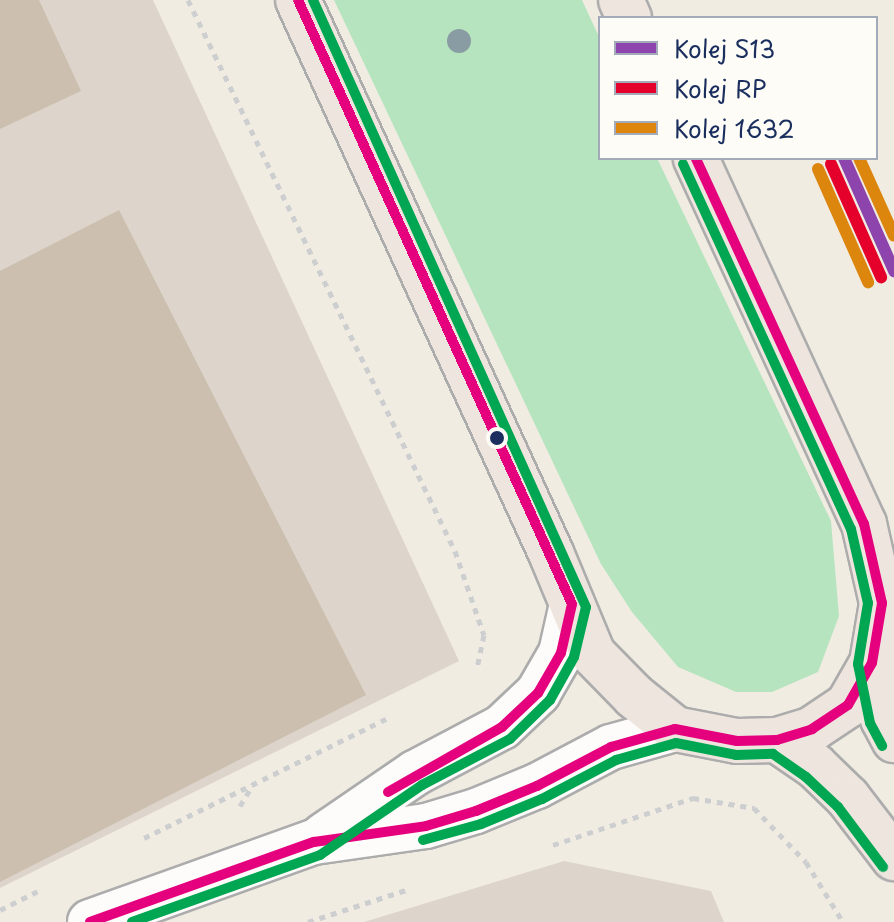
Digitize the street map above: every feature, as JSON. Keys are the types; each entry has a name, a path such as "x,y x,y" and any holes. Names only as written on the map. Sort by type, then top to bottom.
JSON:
{"main road":[{"path":"298,0 593,654 634,696 675,729 737,741 777,740 812,729 848,705 872,663 882,603 864,524 697,160"},
{"path":"872,663 883,719 894,740"},
{"path":"777,740 815,766 848,798 894,858"}],"street":[{"path":"314,842 415,773 502,727 538,693 561,653 572,604"},
{"path":"90,922 314,842 426,826 476,811 537,786 611,747 675,729"}],"path":[{"path":"188,0 455,551 484,635 476,671 465,678"},
{"path":"254,783 389,717"},
{"path":"646,812 693,798 754,808 806,862 843,922"}],"shaded area":[{"path":"0,0 153,0 459,661 0,888"},
{"path":"564,861 711,891 724,922 364,922"}],"green space":[{"path":"334,0 582,0 598,35 598,160 658,160 831,521 839,616 818,672 772,692 736,692 678,667 632,612 601,564"}],"building":[{"path":"0,0 39,0 81,91 0,129"},
{"path":"119,210 366,695 0,882 0,271"}],"rail line":[{"name":"S13","path":"845,160 894,271"},
{"name":"1632","path":"860,160 894,236"},
{"name":"RP","path":"831,164 881,277"}],"transit line":[{"path":"298,0 572,604"},
{"path":"132,922 320,855 422,785 510,739 550,700 574,657 586,607 313,0"},
{"path":"90,922 314,842 426,826 476,811 537,786 611,747 675,729 737,741 777,740 812,729 848,705 872,663 882,603 864,524 697,160"},
{"path":"683,164 851,529 868,603 858,664 870,723 882,746"},
{"path":"818,169 868,282"},
{"path":"388,792 502,727 538,693 561,653 572,604"},
{"path":"423,840 481,824 542,799 616,760 676,743 736,755 773,754 806,777 838,807 883,867"}]}
